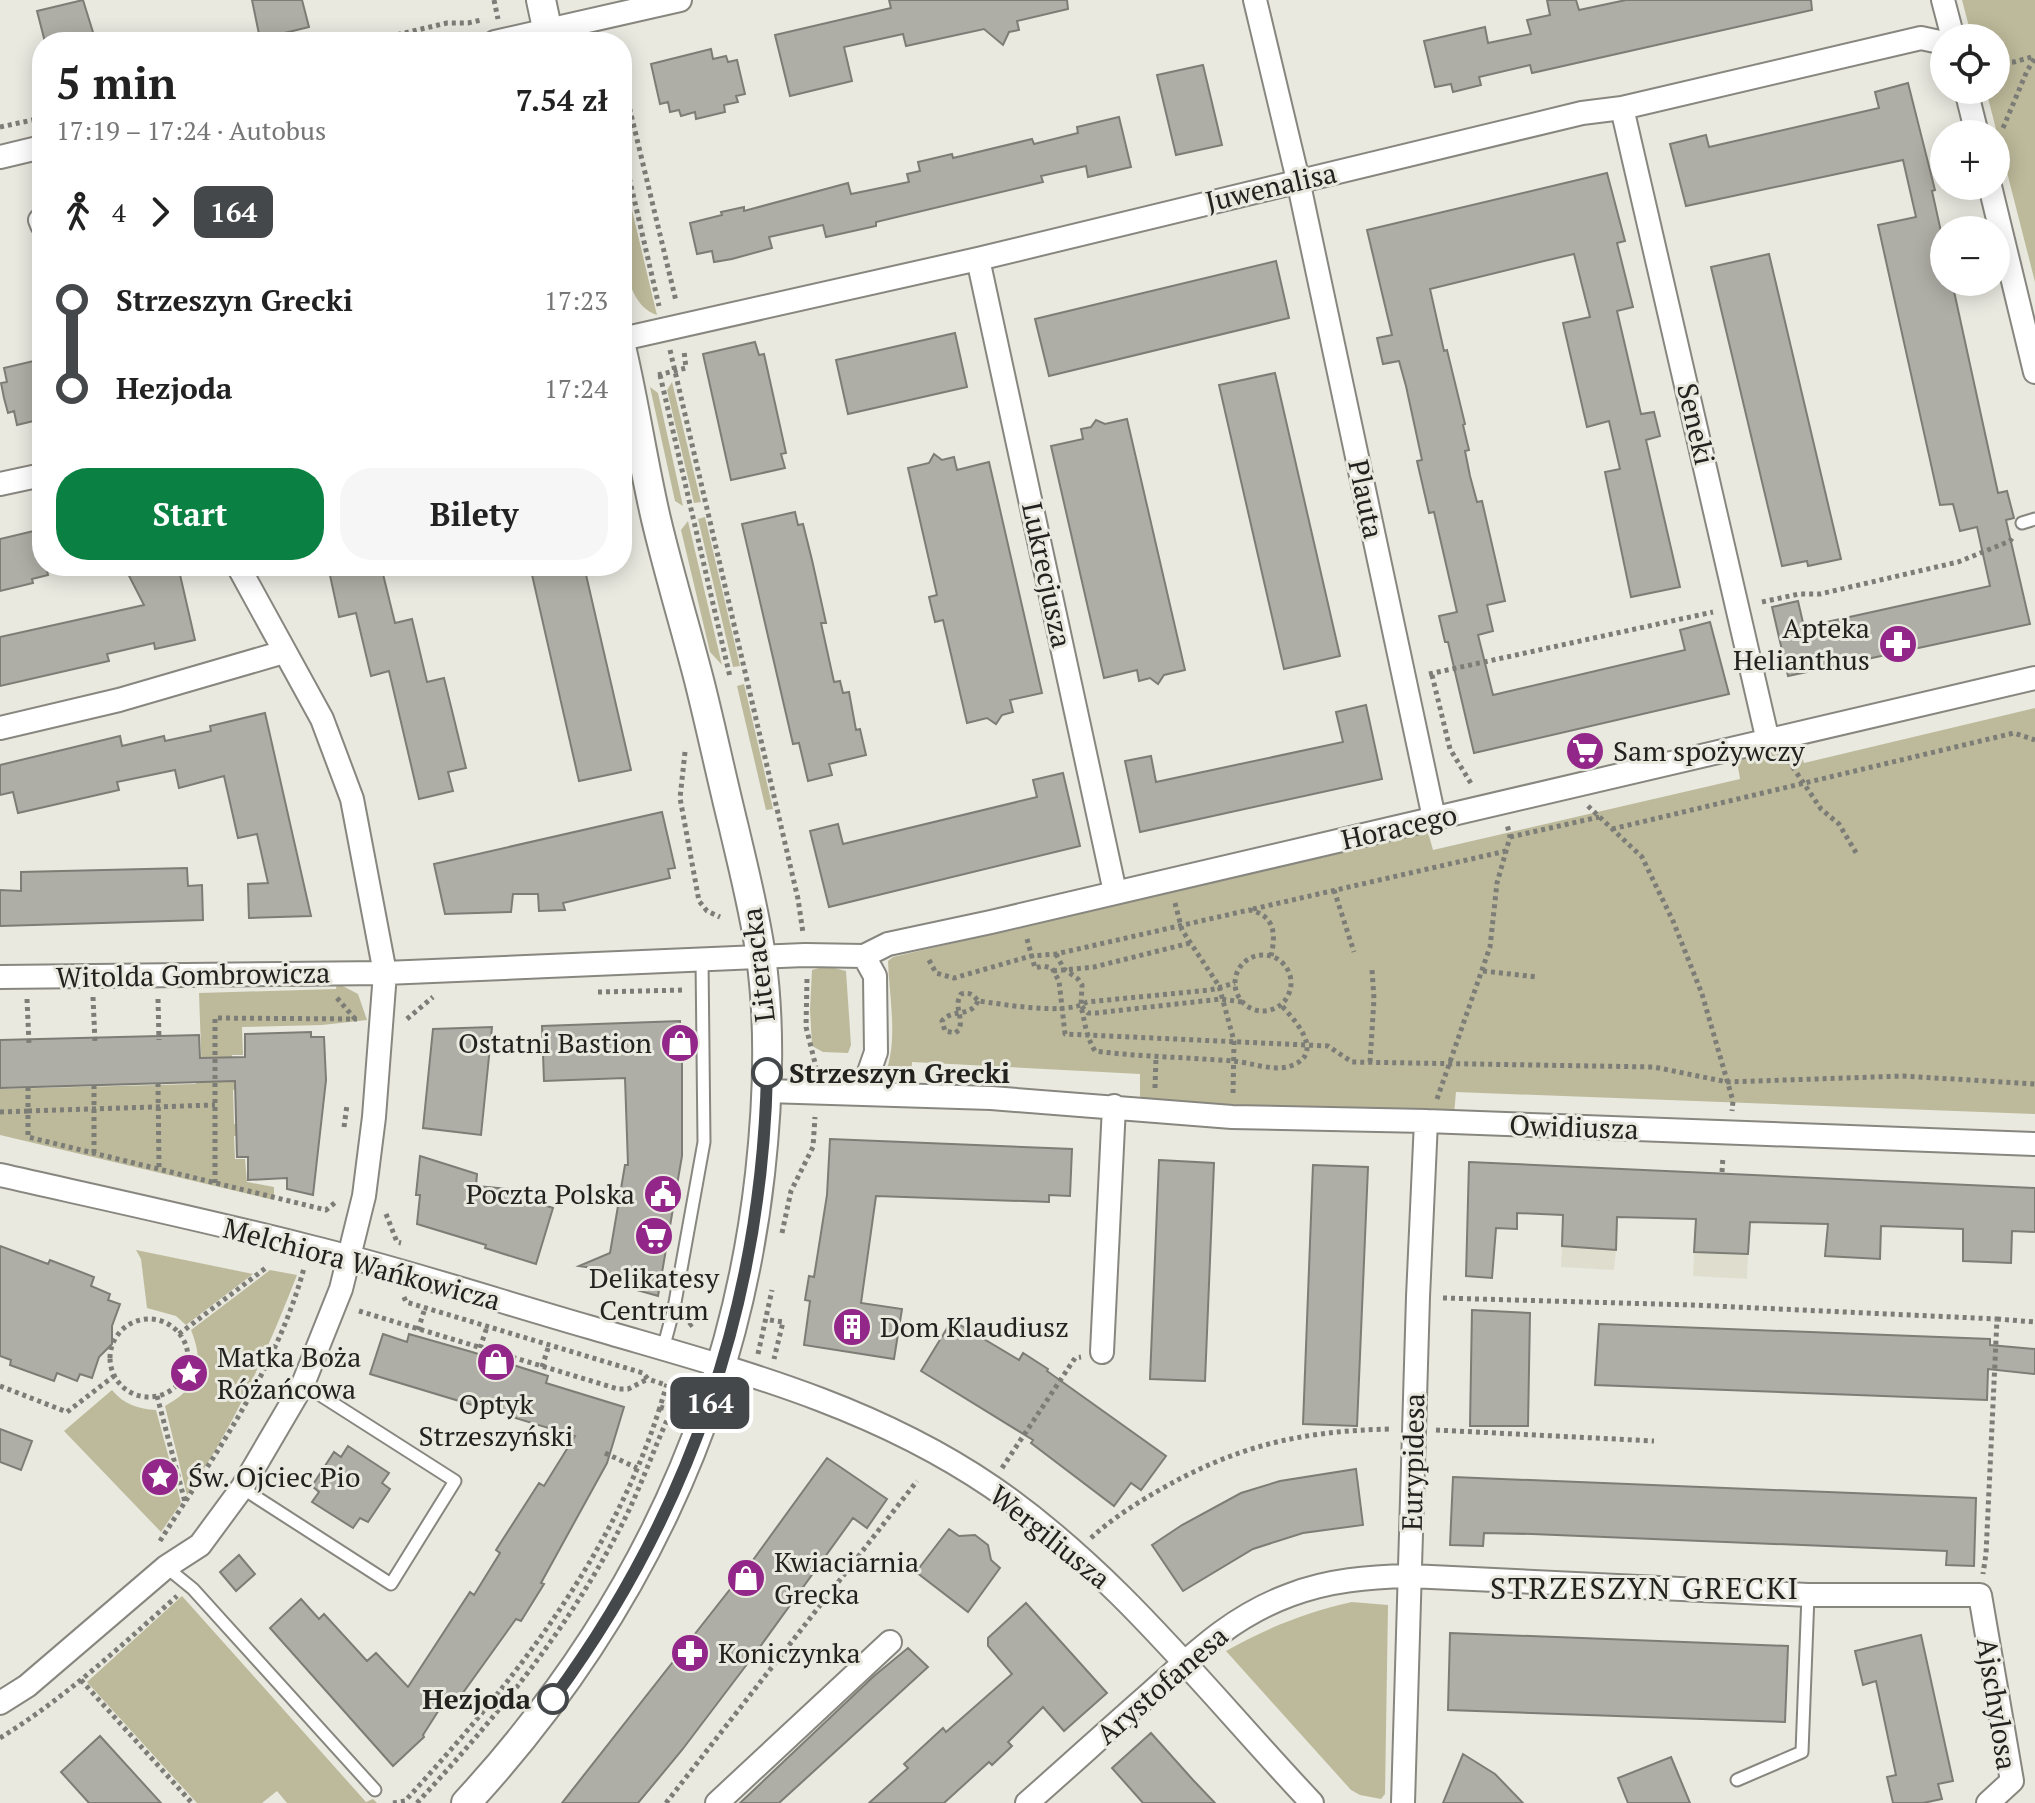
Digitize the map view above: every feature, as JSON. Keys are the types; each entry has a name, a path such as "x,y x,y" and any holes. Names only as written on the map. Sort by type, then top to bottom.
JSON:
{"street":[{"path":"541,0 548,32"},
{"path":"567,32 680,0"},
{"name":"Plauta","path":"1255,0 1298,180 1434,818"},
{"path":"1943,0 1949,24"},
{"name":"Juwenalisa","path":"632,337 978,259 1582,113 1622,108 1921,38 1930,40"},
{"name":"Seneki","path":"1622,108 1768,741"},
{"path":"0,157 32,149"},
{"path":"1993,200 2035,372"},
{"name":"Lukrecjusza","path":"978,259 1115,892"},
{"name":"Literacka","path":"477,1799 574,1671 629,1583 676,1491 722,1365 754,1231 767,1091 766,1010 761,958 753,910 700,685 655,517 632,398"},
{"path":"0,484 32,477"},
{"path":"0,1703 37,1677 166,1567 200,1545 242,1488 303,1384 324,1336 350,1257 364,1196 374,1117 385,973 352,799 322,719 243,576"},
{"path":"0,728 119,700 284,652"},
{"name":"Horacego","path":"761,958 864,956 888,944 1503,804 2035,678"},
{"path":"862,1092 876,1052 875,976 864,956"},
{"name":"Witolda Gombrowicza","path":"0,977 385,973 761,958"},
{"name":"Owidiusza","path":"767,1091 862,1092 1114,1106 1232,1117 1427,1121 2035,1144"},
{"path":"1102,1352 1114,1106"},
{"name":"Eurypidesa","path":"1403,1803 1418,1297 1427,1121"},
{"name":"Melchiora Wańkowicza","path":"0,1175 310,1246 722,1365"},
{"name":"Wergiliusza","path":"722,1365 780,1383 867,1418 907,1437 990,1486 1117,1590 1312,1803"},
{"name":"Arystofanesa","path":"1027,1803 1215,1635 1288,1595 1322,1585 1372,1577 1410,1576 1808,1595 1980,1595"},
{"name":"Ajschylosa","path":"1980,1595 2012,1781 1988,1803"},
{"path":"717,1803 890,1642"}],"lane":[{"path":"2022,523 2035,519"},
{"path":"663,1349 674,1308 704,1142 702,959"},
{"path":"242,1488 391,1584 455,1481 303,1384"},
{"path":"166,1567 193,1589 375,1790"},
{"path":"1737,1780 1802,1752 1808,1595"}],"path":[{"path":"409,32 497,16"},
{"path":"2010,62 2035,57"},
{"path":"1998,120 2035,57"},
{"path":"0,127 32,120"},
{"path":"632,125 674,329 674,371 791,868 804,938"},
{"path":"632,182 686,368 632,381"},
{"path":"660,375 732,687"},
{"path":"1612,829 2014,733 2035,740"},
{"path":"686,744 680,798 699,901 707,911 720,917 728,916"},
{"path":"1802,784 1821,809 1839,824 1858,856"},
{"path":"1570,788 1642,857 1673,921 1702,994 1733,1101 1722,1172"},
{"path":"1427,1121 1490,947 1497,883 1510,837 1503,804"},
{"path":"1510,837 1600,817"},
{"path":"922,936 931,967 936,973 954,978 1031,956 1056,954 1506,851"},
{"path":"1169,879 1181,925 1220,988 1234,1041 1232,1117"},
{"path":"1334,890 1354,952"},
{"path":"1249,910 1258,911 1272,923 1271,956"},
{"path":"1021,915 1035,968 1047,966 1059,981 1065,1034 1328,1046 1352,1062 1654,1067 1727,1082 1903,1076 2035,1084"},
{"path":"720,917 720,929"},
{"path":"1053,971 1094,967 1190,943"},
{"path":"1056,954 1064,969 1082,985 1085,1035 1095,1051 1235,1061 1280,1068 1292,1066 1301,1061 1307,1045 1298,1022 1281,1005"},
{"path":"1081,1006 1088,1013 1096,1013 1221,999 1242,1002 1264,1011 1281,1005 1289,993 1290,977 1282,962 1271,956 1256,956 1241,966 1235,983 1242,1002"},
{"path":"1370,1062 1374,999 1372,970"},
{"path":"807,971 806,1027 816,1078"},
{"path":"1483,971 1537,977"},
{"path":"978,1001 974,1009 959,1013 945,1017 942,1021 945,1031 955,1033 959,1030 962,1024 959,1013 957,1004 961,994 967,993 978,1001 1044,1009 1220,988 1235,983"},
{"path":"334,989 335,996 356,1021"},
{"path":"158,990 159,1040"},
{"path":"95,1042 92,992 105,992"},
{"path":"27,994 29,1044"},
{"path":"407,1034 409,1019"},
{"path":"158,1083 159,1169"},
{"path":"94,1085 94,1153"},
{"path":"28,1087 28,1137 318,1209 326,1210 336,1201 338,1186"},
{"path":"343,1141 348,1096"},
{"path":"0,1112 215,1105"},
{"path":"780,1245 791,1191 813,1147 816,1106"},
{"path":"160,1540 268,1363 297,1292 318,1209"},
{"path":"384,1210 397,1242 411,1246"},
{"path":"179,1334 267,1267"},
{"path":"757,1357 772,1289"},
{"path":"401,1290 406,1302 643,1373 648,1379 666,1385"},
{"path":"1418,1297 1692,1305 2035,1322"},
{"path":"354,1304 353,1309 418,1330 618,1389 628,1389 648,1379"},
{"path":"685,1329 714,1307"},
{"path":"418,1330 425,1308"},
{"path":"144,1319 170,1325 185,1344 188,1357 186,1370 180,1382 170,1391 144,1397 132,1393 114,1376 110,1352 114,1340 132,1323 144,1319"},
{"path":"1980,1595 1986,1554 1997,1319"},
{"path":"770,1320 783,1322 772,1365"},
{"path":"480,1348 487,1327"},
{"path":"542,1367 549,1345"},
{"path":"990,1486 1075,1358 1102,1352"},
{"path":"393,1803 405,1801 492,1708 567,1599 611,1524 637,1468 664,1408 669,1375"},
{"path":"0,1386 67,1412 114,1376"},
{"path":"417,1803 472,1744 525,1680 585,1591 632,1504 679,1395"},
{"path":"157,1396 185,1502"},
{"path":"1078,1555 1093,1536 1138,1503 1216,1461 1297,1436 1349,1430 1414,1429 1654,1441"},
{"path":"605,1453 637,1468"},
{"path":"666,1803 917,1481"},
{"path":"0,1738 41,1712 179,1595 193,1589"},
{"path":"81,1680 192,1803"}],"shaded area":[{"path":"1962,0 2035,0 2035,282 2010,184 2010,120 1994,120 1990,104 2010,104 2010,24 1968,24"},
{"path":"632,210 657,315 643,306 633,291"},
{"path":"672,382 701,502 694,503 667,390"},
{"path":"650,387 658,393 683,506 675,501"},
{"path":"705,517 740,666 733,667 698,519"},
{"path":"688,521 722,665 710,652 681,530"},
{"path":"744,684 773,809 766,810 737,686"},
{"path":"2035,708 2035,1114 1456,1092 1454,1114 1160,1103 1140,1102 1140,1074 912,1062 911,1078 907,1082 882,1081 891,1053 888,961 893,957 1428,832 1433,850 1740,779 1737,761 1799,747 1804,763"},
{"path":"826,966 846,971 851,1045 848,1053 823,1052 812,1046 812,970"},
{"path":"337,983 358,994 367,1020 322,1025 242,1027 243,1055 232,1055 233,1078 244,1089 233,1090 234,1124 245,1124 245,1135 234,1136 235,1159 245,1159 247,1182 274,1187 274,1200 0,1135 0,1089 196,1084 196,1078 202,1077 199,993 336,989"},
{"path":"1562,1246 1616,1250 1614,1270 1561,1267"},
{"path":"136,1250 253,1274 186,1325 176,1316 147,1308 141,1259"},
{"path":"1694,1252 1748,1254 1747,1279 1693,1276"},
{"path":"270,1270 297,1275 248,1388 220,1442 187,1495 165,1406 185,1391 196,1374 198,1354 191,1330"},
{"path":"112,1390 132,1405 156,1410 181,1503 161,1532 64,1431"},
{"path":"182,1596 366,1802 373,1799 377,1803 287,1803 277,1791 262,1803 197,1803 87,1682"},
{"path":"1352,1602 1388,1605 1385,1794 1381,1799 1351,1790 1226,1651 1287,1622"}],"building":[{"path":"83,0 93,32 42,32 37,11"},
{"path":"252,0 302,0 309,27 289,32 259,32"},
{"path":"889,0 1067,0 1068,9 1017,21 1019,30 1009,32 1003,45 984,29 906,46 903,34 844,47 852,81 790,96 775,35 891,8"},
{"path":"1547,0 1576,0 1579,10 1626,0 1811,0 1812,10 1532,73 1530,65 1479,77 1481,85 1453,92 1451,84 1435,87 1424,41 1485,27 1488,43 1531,34 1527,20 1550,15"},
{"path":"711,49 713,59 726,56 728,62 737,60 745,94 736,96 738,102 724,105 725,112 696,119 695,112 681,116 679,110 670,112 668,102 660,104 651,64"},
{"path":"1203,65 1222,145 1176,155 1157,75"},
{"path":"1908,83 1930,170 1930,200 1934,200 1938,216 1930,216 1930,296 1955,296 1998,493 2007,491 2014,518 2006,520 2030,624 1788,676 1772,607 1798,601 1804,627 1990,586 1977,527 1960,531 1953,504 1940,505 1878,225 1916,217 1903,160 1686,206 1670,144 1706,135 1709,147 1879,108 1875,92"},
{"path":"1119,117 1131,167 1088,177 1086,166 1041,176 1043,182 826,237 823,225 769,237 772,248 732,259 714,262 712,251 697,254 690,223 722,215 721,212 744,207 744,211 848,183 851,194 909,182 907,174 920,171 918,162 952,154 953,158 1032,139 1034,144 1078,133 1077,127"},
{"path":"1607,173 1625,241 1617,243 1633,307 1617,311 1641,414 1654,412 1660,436 1646,440 1680,587 1631,597 1605,472 1620,469 1609,421 1587,427 1563,323 1590,317 1574,254 1544,261 1430,289 1465,424 1469,450 1465,451 1470,476 1477,502 1482,501 1505,601 1487,605 1493,631 1478,635 1493,695 1685,650 1680,630 1710,622 1729,694 1474,753 1439,616 1457,612 1434,512 1429,513 1417,461 1422,460 1406,386 1399,361 1383,364 1377,338 1392,335 1367,230"},
{"path":"1769,254 1841,559 1808,566 1807,561 1782,566 1711,267"},
{"path":"1276,261 1289,318 1049,376 1035,319"},
{"path":"955,333 967,387 848,414 836,360"},
{"path":"755,342 759,355 764,354 786,453 781,454 785,468 731,480 703,354"},
{"path":"32,361 32,421 17,425 14,411 8,413 1,383 7,382 4,368"},
{"path":"1275,373 1340,656 1284,669 1219,385"},
{"path":"1127,419 1185,670 1164,675 1158,684 1150,678 1139,681 1137,670 1104,678 1051,446 1083,439 1081,429 1091,427 1096,420 1105,424"},
{"path":"934,454 942,460 954,457 957,470 989,462 998,501 1042,693 1010,700 1013,712 1002,715 996,724 987,718 967,723 943,620 935,622 929,597 937,595 908,468 929,463"},
{"path":"795,512 798,525 803,524 812,560 826,623 821,623 834,682 840,681 843,693 849,692 856,730 860,729 866,755 829,764 832,775 808,781 799,743 793,744 742,524"},
{"path":"32,531 32,576 44,576 32,579 33,583 0,591 0,539"},
{"path":"129,576 180,576 195,640 155,649 154,643 107,654 109,661 0,686 0,637 144,605"},
{"path":"330,576 383,576 395,623 412,619 427,682 444,678 466,768 448,772 453,791 419,799 389,671 371,676 356,613 339,617"},
{"path":"532,576 586,576 631,770 579,781"},
{"path":"1366,705 1382,779 1140,832 1125,761 1151,756 1156,782 1343,742 1336,712"},
{"path":"265,713 311,916 249,918 248,884 268,883 257,834 238,838 224,776 179,788 175,770 117,782 119,790 18,813 13,792 0,795 0,765 120,736 122,746 164,736 165,741 211,731 210,726"},
{"path":"1063,773 1080,846 829,907 810,831 838,824 843,844 1037,797 1033,780"},
{"path":"662,812 675,868 668,869 670,878 563,903 565,910 539,911 538,894 513,894 511,912 445,914 434,864"},
{"path":"187,868 188,886 202,885 203,920 0,926 0,890 21,891 21,872"},
{"path":"680,1021 680,1035 686,1035 686,1061 682,1061 682,1156 658,1296 605,1281 607,1270 579,1266 610,1253 625,1165 628,1165 625,1078 544,1081 542,1026"},
{"path":"492,1027 481,1135 423,1128 433,1029"},
{"path":"311,1032 311,1037 324,1037 326,1080 313,1195 287,1189 287,1178 248,1180 248,1157 237,1157 235,1081 0,1088 0,1040 199,1035 200,1058 245,1057 245,1034"},
{"path":"830,1139 1072,1149 1070,1196 1049,1195 1049,1202 876,1196 861,1303 902,1309 894,1359 804,1345 810,1301 805,1300 809,1276 814,1277 827,1195"},
{"path":"420,1156 477,1174 476,1186 531,1191 528,1200 553,1208 536,1264 417,1224"},
{"path":"1159,1160 1214,1163 1205,1381 1150,1379"},
{"path":"1469,1162 2035,1188 2035,1232 2012,1231 2011,1263 1963,1261 1963,1229 1881,1226 1880,1259 1825,1256 1828,1224 1750,1222 1748,1254 1694,1252 1696,1219 1617,1217 1616,1250 1562,1246 1563,1215 1517,1213 1517,1229 1496,1228 1492,1278 1466,1276"},
{"path":"1313,1165 1368,1167 1357,1426 1303,1424"},
{"path":"0,1246 94,1277 91,1286 110,1294 108,1300 120,1304 112,1326 112,1344 99,1357 92,1378 80,1374 77,1381 57,1373 54,1381 10,1365 11,1360 0,1356"},
{"path":"1472,1310 1530,1313 1528,1426 1470,1426"},
{"path":"952,1320 1019,1360 1023,1353 1166,1456 1141,1490 1131,1483 1114,1506 1031,1443 1033,1440 921,1371"},
{"path":"1599,1324 1990,1339 1990,1345 2035,1349 2035,1374 1988,1369 1987,1400 1595,1385"},
{"path":"383,1334 407,1342 409,1334 472,1352 548,1376 546,1383 624,1407 607,1463 541,1583 544,1584 521,1621 516,1619 452,1708 444,1702 424,1737 393,1766 270,1628 301,1599 319,1619 324,1614 367,1661 376,1653 408,1687 470,1592 474,1595 500,1553 496,1550 539,1483 544,1486 575,1436 370,1374"},
{"path":"0,1429 32,1441 21,1470 0,1462"},
{"path":"348,1446 389,1473 382,1483 390,1489 368,1522 360,1518 353,1528 312,1502 319,1492 312,1486 334,1452 341,1457"},
{"path":"827,1458 887,1499 867,1528 853,1518 757,1651 638,1803 562,1803 753,1560"},
{"path":"1356,1469 1363,1525 1303,1533 1253,1549 1183,1591 1152,1545 1241,1493 1280,1481"},
{"path":"1453,1477 1976,1498 1974,1566 1946,1565 1947,1551 1532,1534 1484,1533 1483,1546 1450,1545"},
{"path":"949,1529 959,1536 975,1535 988,1545 991,1560 1000,1568 968,1612 916,1572"},
{"path":"239,1555 255,1574 236,1591 220,1572"},
{"path":"1026,1603 1107,1693 1064,1731 1043,1707 1008,1742 1012,1746 992,1765 989,1762 944,1803 869,1803 908,1768 904,1764 943,1728 946,1732 1012,1674 988,1646 988,1638"},
{"path":"1450,1633 1788,1646 1785,1722 1448,1710"},
{"path":"1921,1635 1953,1781 1938,1784 1942,1799 1923,1803 1893,1803 1887,1777 1896,1775 1876,1681 1863,1685 1855,1651"},
{"path":"908,1648 928,1667 779,1803 740,1803 874,1676"},
{"path":"1151,1733 1215,1803 1143,1803 1112,1768"},
{"path":"100,1736 161,1803 89,1803 61,1772"},
{"path":"1463,1754 1495,1774 1523,1803 1443,1803"},
{"path":"1671,1757 1690,1803 1628,1803 1618,1778"}],"bus line":[{"name":"164","path":"553,1699 595,1639 644,1557 676,1491 710,1406 744,1282 754,1231 765,1133 767,1073"}],"place":[{"name":"Apteka Helianthus","path":"1898,644"},
{"name":"Sam spożywczy","path":"1585,751"},
{"name":"Ostatni Bastion","path":"680,1043"},
{"name":"Strzeszyn Grecki","path":"767,1073"},
{"name":"Poczta Polska","path":"663,1194"},
{"name":"Delikatesy Centrum","path":"654,1236"},
{"name":"Dom Klaudiusz","path":"852,1327"},
{"name":"Optyk Strzeszyński","path":"496,1362"},
{"name":"Matka Boża Różańcowa","path":"189,1373"},
{"name":"Św. Ojciec Pio","path":"160,1477"},
{"name":"Kwiaciarnia Grecka","path":"746,1578"},
{"name":"Koniczynka","path":"690,1653"},
{"name":"Hezjoda","path":"553,1699"}],"district":[{"name":"STRZESZYN GRECKI","path":"1645,1589"}]}
